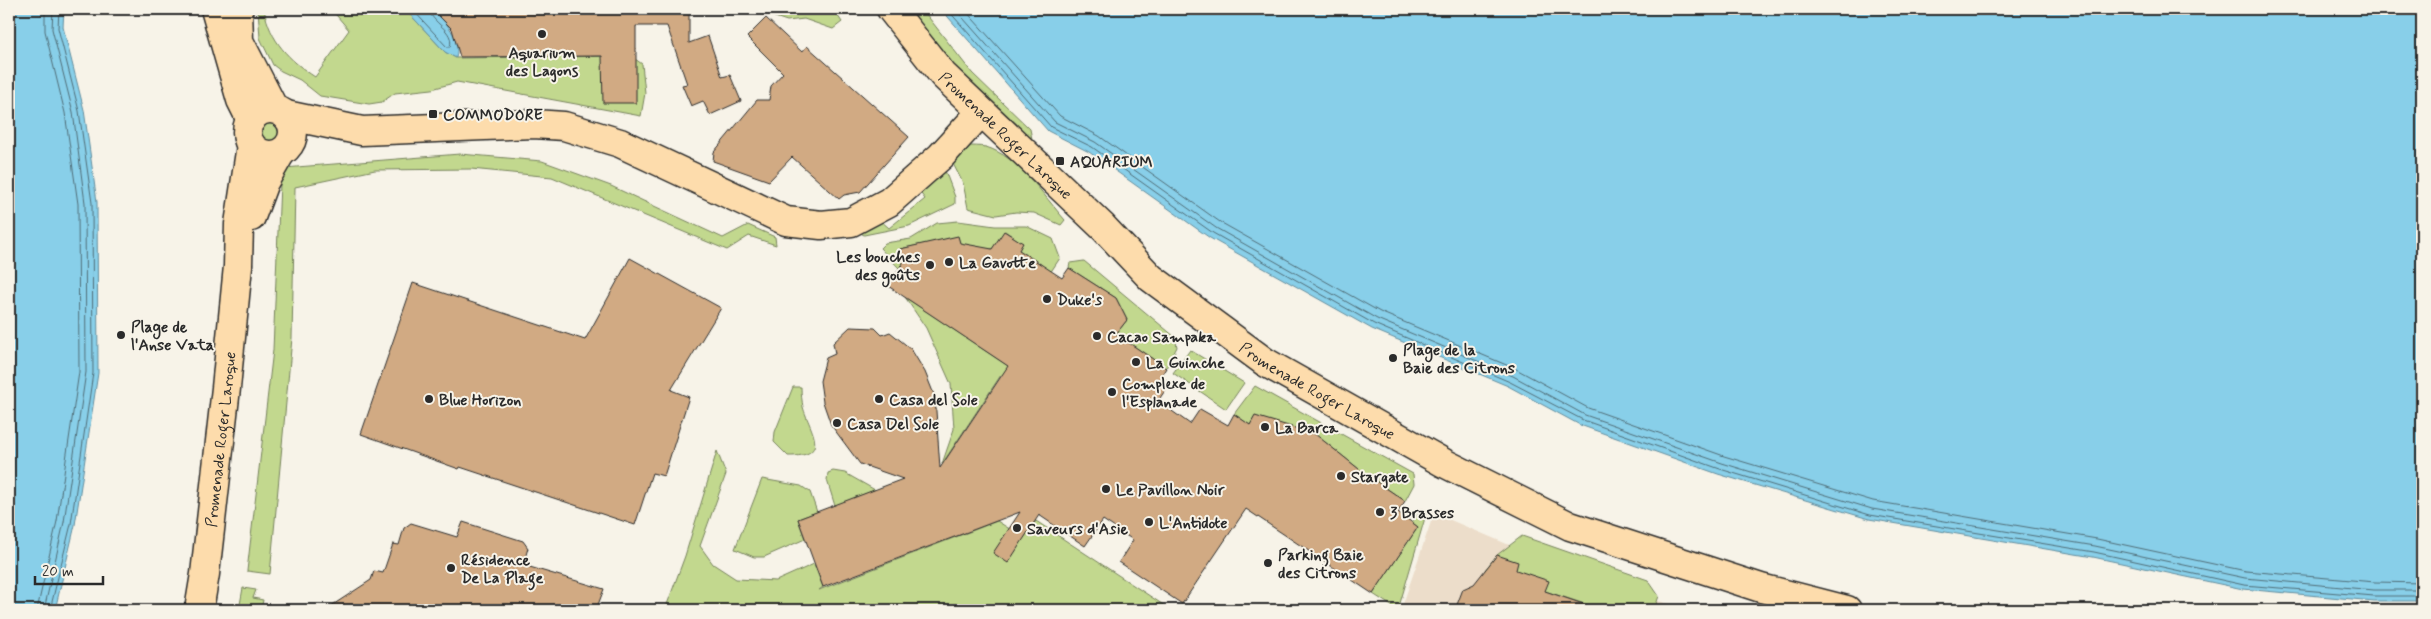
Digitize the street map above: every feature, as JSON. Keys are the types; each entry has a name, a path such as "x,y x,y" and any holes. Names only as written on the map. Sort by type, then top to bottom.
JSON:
{"main road":[{"path":"215,9 241,100 265,122 362,131 534,124 564,126 620,143 786,221 821,225 851,222 889,202 941,156 981,112"},
{"path":"238,9 239,41 265,122 256,152 268,156 362,131"},
{"name":"Promenade Roger Laroque","path":"891,9 943,75 1103,227 1151,278 1265,362 1444,462 1570,526 1762,588 1846,610"},
{"path":"265,122 292,123 294,135 284,151"},
{"name":"Promenade Roger Laroque","path":"199,610 208,555 238,266 239,224 265,122"},
{"name":"Promenade Roger Laroque","path":"238,266 252,212 264,182 284,151"}],"shaded area":[{"path":"1434,513 1521,550 1647,598 1692,610 1401,610"}],"green space":[{"path":"258,9 264,9 271,31 282,49 297,64 315,77 349,30 331,9 405,9 445,52 456,58 631,56 642,64 645,93 641,116 457,82 432,89 395,93 382,102 369,104 320,96 300,80 273,65 260,38"},
{"path":"760,9 833,9 842,22 833,29 804,19 787,21 760,12"},
{"path":"905,9 922,9 972,73 1030,129 1035,154 964,81"},
{"path":"261,110 292,123 294,135 289,147 268,156 256,152 251,118"},
{"path":"966,146 986,147 1009,159 1030,178 1065,220 1061,225 1034,213 1016,212 996,215 968,208 963,183 950,158"},
{"path":"460,154 542,161 611,186 723,238 748,225 775,237 776,245 749,236 727,250 552,177 471,169 375,170 295,187 292,338 270,574 247,571 273,350 280,184 284,168"},
{"path":"944,168 955,197 955,204 909,226 864,235 859,232 880,220 889,228 925,199 918,190"},
{"path":"958,221 995,226 1026,226 1053,239 1060,258 1042,285 1033,278 1042,265 1019,250 1022,243 1005,231 992,249 962,251 958,237 900,249 904,268 899,268 880,248 885,243 911,239 937,223"},
{"path":"1084,261 1175,337 1177,347 1166,368 1116,334 1127,320 1116,298 1069,268 1070,263"},
{"path":"905,297 1014,370 1008,379 1001,375 942,464 954,429 951,384 926,328"},
{"path":"1190,350 1244,383 1226,409 1173,373"},
{"path":"1255,386 1413,474 1414,484 1405,501 1364,473 1315,434 1255,417 1250,425 1234,414"},
{"path":"793,387 801,387 803,407 815,441 814,447 810,452 802,455 788,456 774,442 775,432"},
{"path":"717,451 726,474 700,546 713,564 736,579 776,581 814,564 823,587 819,590 997,521 1024,538 1036,521 1171,610 1108,610 1103,607 1100,610 665,610 685,556"},
{"path":"833,471 845,473 875,490 835,506 827,480 828,473"},
{"path":"762,479 801,486 810,492 817,512 798,519 805,539 764,557 754,557 735,549"},
{"path":"1422,509 1427,511 1398,610 1373,594 1418,527 1411,522"},
{"path":"1522,536 1648,580 1659,596 1654,610 1603,610 1484,571 1497,555"},
{"path":"243,588 256,590 253,598 263,600 261,610 239,610"}],"water":[{"path":"9,9 64,9 63,27 84,110 97,202 98,373 75,525 55,610 9,610"},
{"path":"405,9 432,9 447,25 454,37 457,50 456,58 445,52"},
{"path":"941,9 2422,9 2422,601 2374,601 2243,589 2093,557 1869,519 1718,474 1580,425 1508,386 1372,329 1210,238 1089,152 1048,131"}],"building":[{"path":"432,9 689,9 689,43 708,36 722,77 730,75 741,101 710,115 703,101 691,106 682,85 687,84 667,26 636,26 636,103 603,103 602,56 460,57 452,29"},
{"path":"766,18 802,52 807,46 909,137 860,192 844,195 839,199 792,157 769,181 713,161 714,152 757,100 769,100 771,86 783,73 747,37"},
{"path":"1004,231 1023,243 1019,250 1062,278 1069,268 1116,298 1127,320 1116,334 1166,368 1161,376 1170,383 1158,401 1190,424 1200,409 1228,425 1234,414 1250,425 1255,416 1315,434 1364,473 1405,501 1398,512 1418,527 1373,594 1246,509 1182,604 1119,562 1133,540 1103,520 1085,546 1039,515 1008,563 993,553 1020,512 823,587 798,519 903,479 860,464 831,425 823,402 820,381 826,358 835,354 833,343 850,327 875,328 882,335 890,332 911,349 925,372 935,397 940,468 1008,366 888,286 903,263 900,249 958,236 960,243 992,249"},
{"path":"630,258 721,308 671,390 689,397 664,476 652,473 635,525 460,467 459,469 361,434 413,283 585,340"},
{"name":"Résidence De La Plage","path":"463,522 523,541 528,548 523,565 604,589 596,610 325,610 371,580 374,571 383,573 393,544 399,545 404,528 411,523 457,537"},
{"path":"1497,555 1518,562 1516,570 1549,581 1545,591 1592,607 1591,610 1455,610 1463,589 1474,584"}],"place":[{"name":"Aquarium des Lagons","path":"542,34"},
{"name":"COMMODORE","path":"433,114"},
{"name":"AQUARIUM","path":"1060,161"},
{"name":"La Gavotte","path":"949,262"},
{"name":"Les bouches des goûts","path":"930,265"},
{"name":"Duke's","path":"1047,299"},
{"name":"Plage de l'Anse Vata","path":"121,335"},
{"name":"Cacao Sampaka","path":"1097,336"},
{"name":"Plage de la Baie des Citrons","path":"1393,358"},
{"name":"La Guinche","path":"1136,362"},
{"name":"Complexe de l'Esplanade","path":"1112,392"},
{"name":"Blue Horizon","path":"429,399"},
{"name":"Casa del Sole","path":"879,399"},
{"name":"Casa Del Sole","path":"837,423"},
{"name":"La Barca","path":"1265,427"},
{"name":"Stargate","path":"1341,476"},
{"name":"Le Pavillon Noir","path":"1106,489"},
{"name":"3 Brasses","path":"1380,512"},
{"name":"L'Antidote","path":"1149,522"},
{"name":"Saveurs d'Asie","path":"1017,528"},
{"name":"Parking Baie des Citrons","path":"1268,563"},
{"name":"Résidence De La Plage","path":"451,568"}]}
